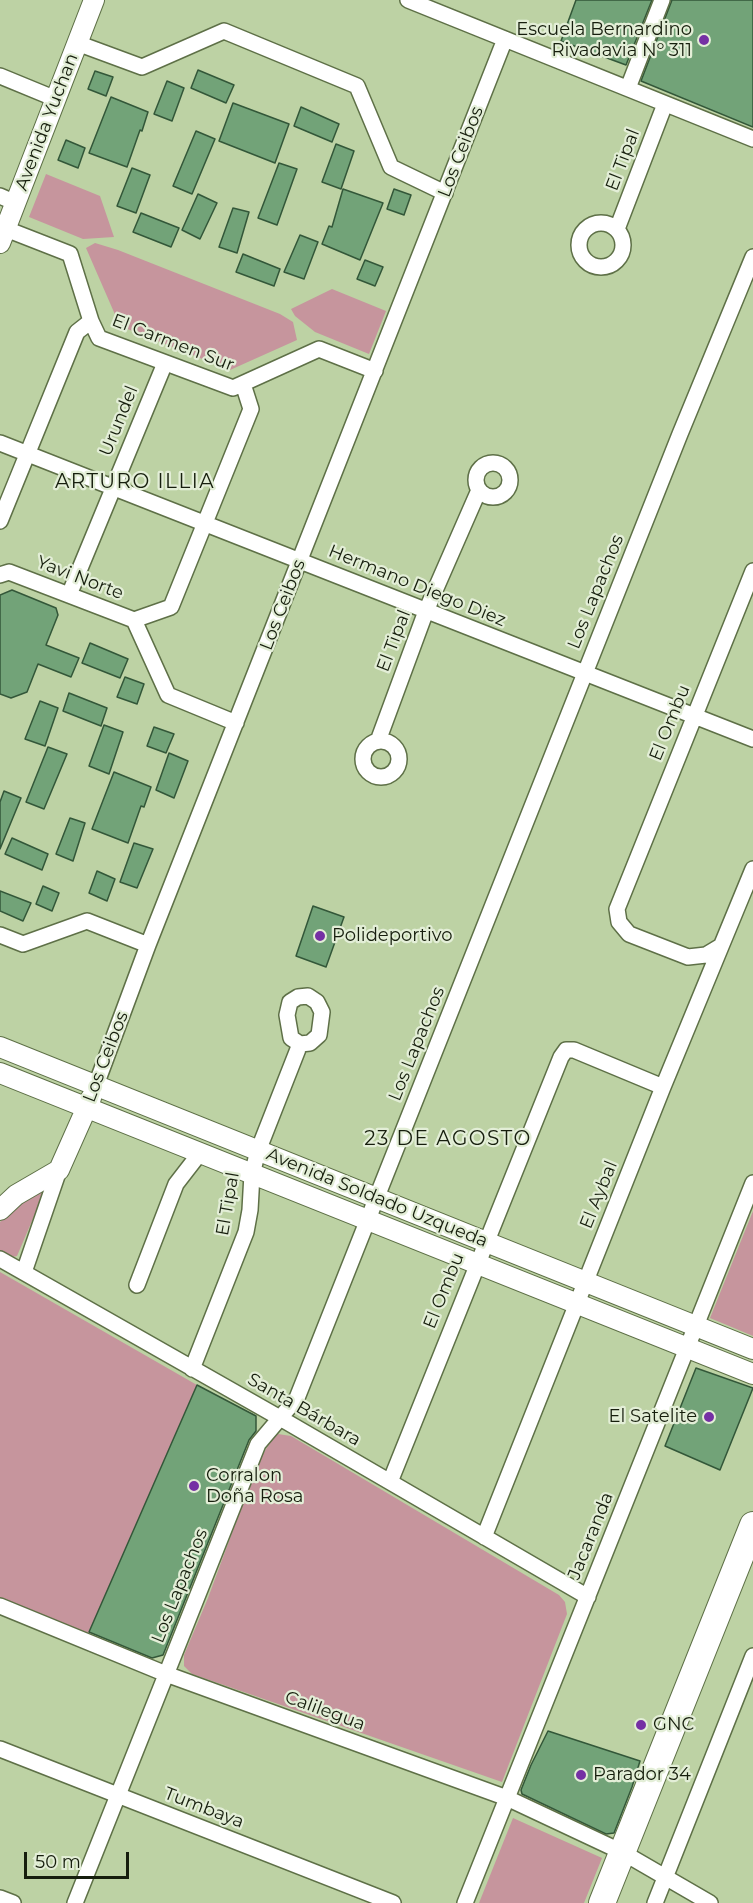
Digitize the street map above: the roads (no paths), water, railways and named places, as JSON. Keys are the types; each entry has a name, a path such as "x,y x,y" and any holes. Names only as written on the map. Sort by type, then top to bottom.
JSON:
{"highway":[{"path":"616,1903 628,1855 753,1525"},
{"path":"602,1903 628,1855 753,1560"}],"street":[{"name":"Avenida Yuchan","path":"3,236 8,199 56,99 94,0"},
{"path":"408,0 753,139"},
{"path":"628,88 662,0"},
{"path":"77,43 142,67 224,31 357,87 391,167 445,192"},
{"name":"Los Ceibos","path":"24,1272 59,1170 96,1085 148,945 505,39"},
{"path":"0,76 56,99"},
{"name":"El Tipal","path":"617,229 665,104"},
{"name":"El Carmen Sur","path":"3,236 70,254 90,321 99,338 233,388 319,349 375,371"},
{"name":"Los Lapachos","path":"75,1903 258,1444 297,1398 680,434 753,257"},
{"path":"0,521 77,332 90,321"},
{"name":"Urundel","path":"69,595 165,363"},
{"path":"134,620 171,607 251,409 243,384"},
{"name":"Hermano Diego Diez","path":"0,443 753,740"},
{"name":"El Tipal","path":"378,741 426,611 479,490"},
{"name":"El Ombu","path":"721,946 706,956 688,957 629,934 619,922 617,909 753,571"},
{"name":"Yavi Norte","path":"0,575 9,572 134,620 168,695 236,723"},
{"name":"El Aybal","path":"484,1537 663,1087 753,869"},
{"path":"0,935 23,944 87,921 148,945"},
{"name":"El Tipal","path":"192,1369 246,1232 252,1174 258,1150 300,1044"},
{"name":"Avenida Soldado Uzqueda","path":"0,1047 753,1349"},
{"name":"El Ombu","path":"390,1482 476,1263 561,1057 566,1050 574,1050 663,1087"},
{"name":"Avenida Soldado Uzqueda","path":"0,1073 753,1374"},
{"path":"137,1285 176,1184 200,1153"},
{"path":"0,1210 16,1196 59,1170"},
{"name":"Jacaranda","path":"465,1903 753,1183"},
{"name":"Santa Bárbara","path":"0,1258 588,1597"},
{"name":"Calilegua","path":"0,1606 166,1674 507,1798 628,1855 710,1903"},
{"path":"655,1903 753,1656"},
{"name":"Tumbaya","path":"0,1749 393,1903"},
{"path":"0,1898 14,1903"}],"place":[{"name":"Escuela Bernardino Rivadavia Nº 311","path":"704,40"},
{"name":"Polideportivo","path":"320,936"},
{"name":"El Satelite","path":"709,1417"},
{"name":"Corralon Doña Rosa","path":"194,1486"},
{"name":"GNC","path":"641,1725"},
{"name":"Parador 34","path":"581,1775"}],"district":[{"name":"ARTURO ILLIA","path":"135,482"},
{"name":"23 DE AGOSTO","path":"448,1139"}]}
